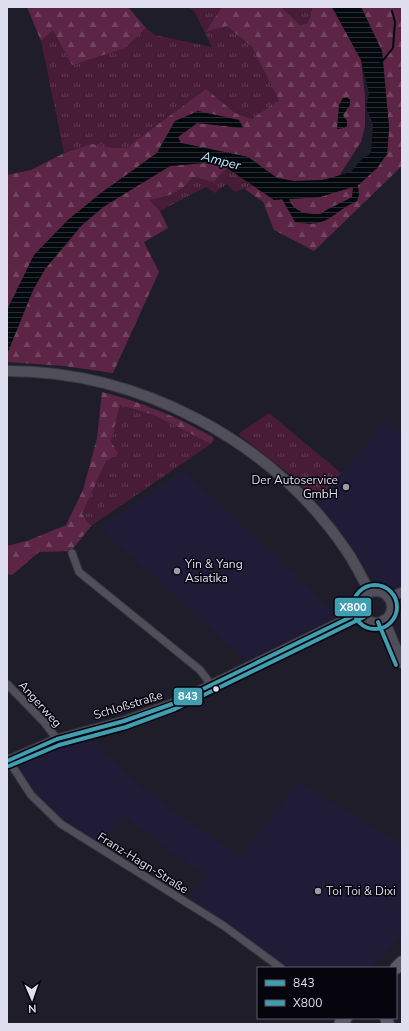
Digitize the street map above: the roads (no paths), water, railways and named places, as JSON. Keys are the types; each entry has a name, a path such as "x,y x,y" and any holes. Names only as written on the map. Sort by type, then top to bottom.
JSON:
{"main road":[{"path":"8,371 80,376 123,388 170,405 219,430 286,481 320,517 346,550 370,592"},
{"path":"370,592 381,592 389,598 391,608 388,617 384,620 379,622 370,622 361,612 360,602 362,598 370,592"},
{"path":"384,620 402,663"}],"street":[{"path":"72,553 79,572 200,670 212,686"},
{"path":"389,598 402,592"},
{"name":"Schloßstraße","path":"8,761 57,739 127,720 172,704 212,686 361,612"},
{"name":"Angerweg","path":"7,684 44,722 57,739"},
{"name":"Franz-Hagn-Straße","path":"8,761 31,795 61,824 224,926 280,967"}],"water":[{"name":"Amper","path":"332,7 361,7 382,51 389,128 387,154 377,168 358,185 359,195 357,201 322,222 306,224 295,222 282,199 274,200 227,168 205,163 170,166 103,207 81,226 45,269 33,290 7,354 7,310 34,255 68,220 101,193 157,153 175,121 198,111 239,120 243,128 197,123 178,137 181,143 248,157 277,178 294,181 323,180 351,172 361,160 371,153 373,124 366,108 369,93 361,60","holes":["353,187 352,197 331,207 321,214 302,212 295,208 289,199 320,197"]},
{"path":"347,97 350,100 350,105 343,115 347,121 347,126 337,129 339,105 343,98"}],"waterway":[{"path":"381,63 393,48 395,22 392,11"}],"place":[{"name":"Der Autoservice GmbH","path":"346,487"},
{"name":"Yin & Yang Asiatika","path":"177,571"},
{"name":"Toi Toi & Dixi","path":"318,891"}]}
